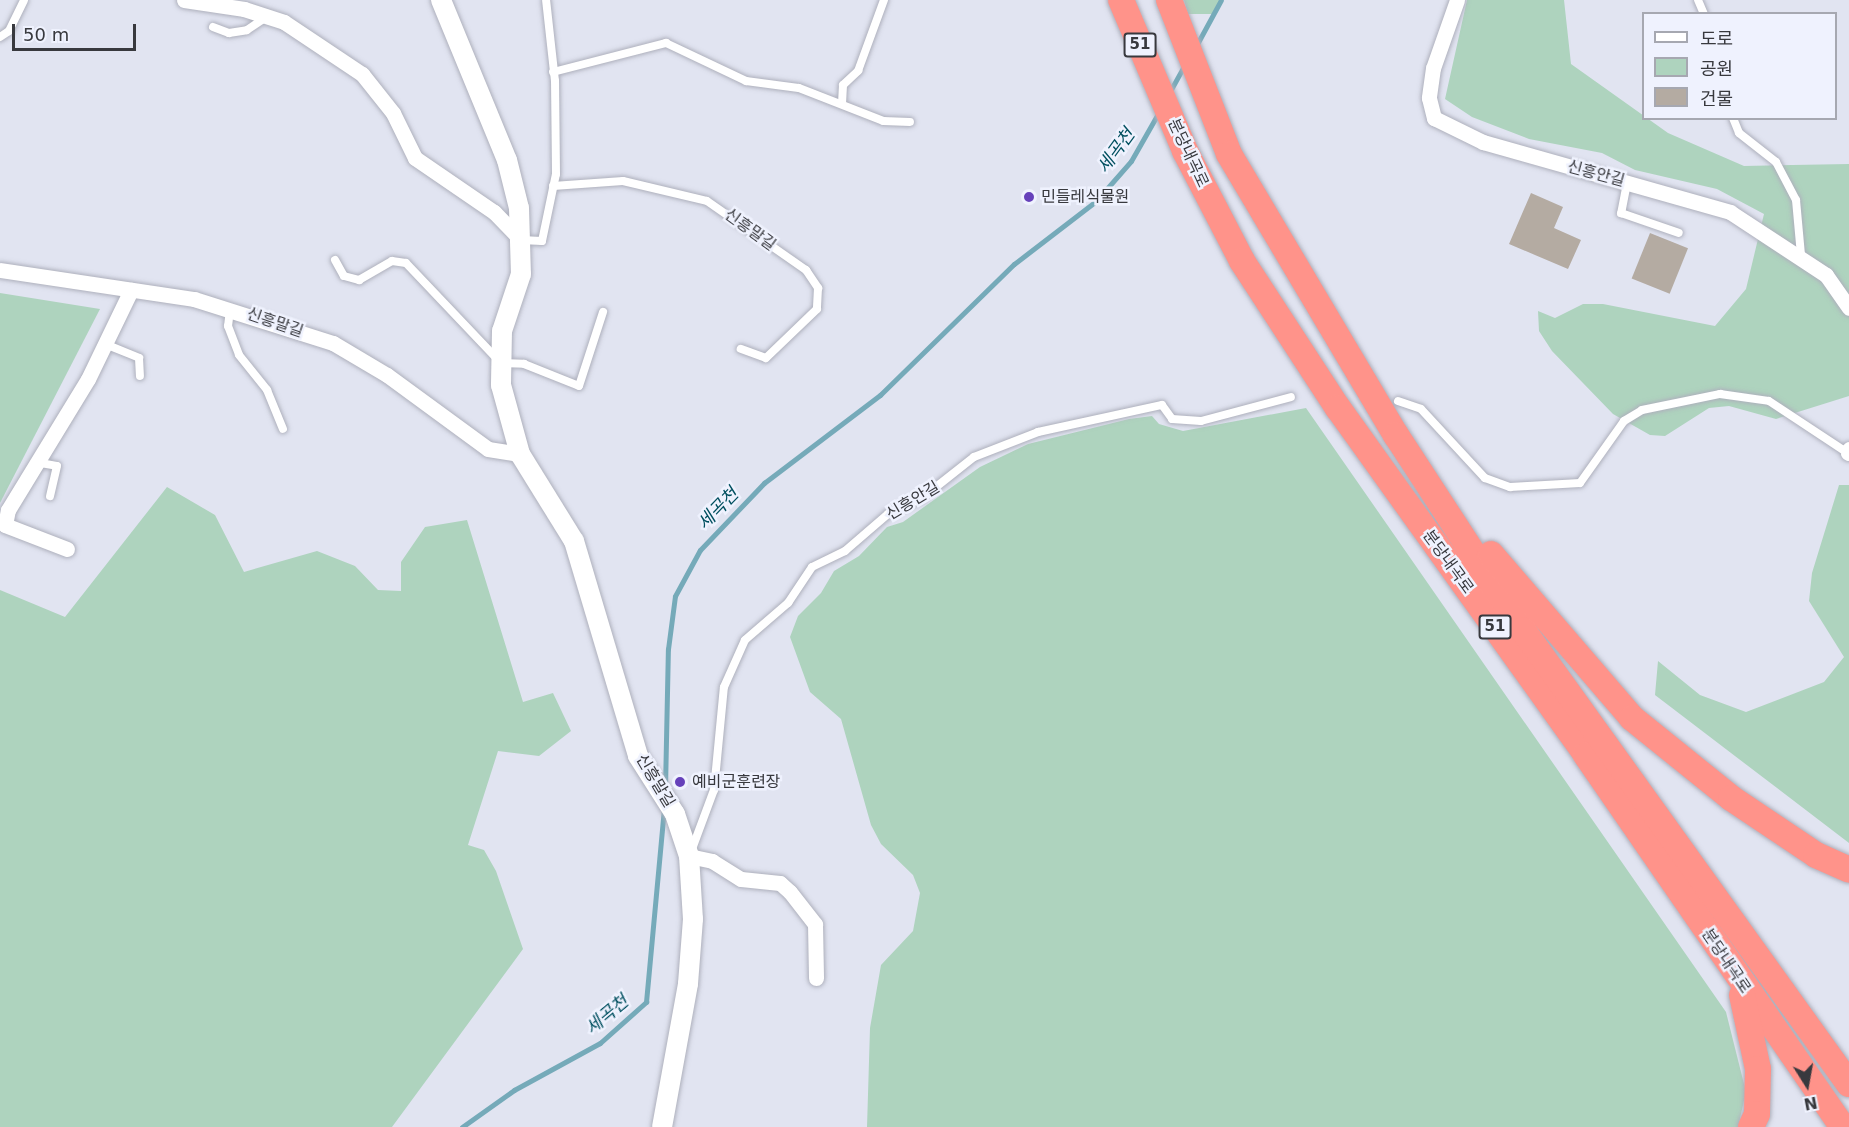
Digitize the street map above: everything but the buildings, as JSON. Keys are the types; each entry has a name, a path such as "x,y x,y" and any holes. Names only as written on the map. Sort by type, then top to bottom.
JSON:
{"highway":[{"name":"분당내곡로","path":"1120,0 1169,114 1242,261 1338,408 1586,754 1738,980 1843,1127"},
{"name":"분당내곡로","path":"1169,0 1229,154 1396,435 1523,630 1849,1084"},
{"path":"1396,435 1539,614 1632,718 1731,798 1816,855 1849,870"},
{"path":"1738,980 1758,1069 1757,1114 1751,1127"}],"street":[{"path":"184,0 267,16 362,74 393,113 415,158 494,212 521,240"},
{"name":"신흥말길","path":"441,0 507,160 521,240 520,274 502,331 501,363 501,385 520,454 574,541 638,756 675,814 689,856 693,920 688,984 662,1127"},
{"name":"신흥안길","path":"1457,0 1433,68 1429,98 1434,118 1483,142 1730,212 1801,255 1826,275 1849,308"},
{"name":"신흥말길","path":"0,270 230,308 333,343 387,375 488,449 520,454"},
{"path":"67,549 5,525 33,461 105,344 131,290"},
{"path":"689,856 712,861 741,879 780,883 790,892 814,924 816,978"}],"lane":[{"path":"0,37 9,31 24,0"},
{"path":"521,240 542,241 553,186 554,72 546,0"},
{"path":"842,104 843,85 858,71 884,0"},
{"path":"213,27 229,33 247,30 267,16"},
{"path":"554,72 666,43 681,46 721,72 799,88 883,121 910,122"},
{"path":"1734,120 1739,133 1776,162 1796,200 1801,255"},
{"name":"신흥말길","path":"553,186 623,181 707,201 806,270 818,288 817,309 765,358 741,349"},
{"path":"1627,183 1621,213 1679,234"},
{"path":"335,260 344,276 359,280 392,261 406,263 501,363 524,364 579,386 603,312"},
{"path":"230,308 228,326 239,355 267,390 282,429"},
{"path":"105,344 140,358 140,376"},
{"path":"1398,401 1421,409 1485,478 1510,487 1580,483 1624,421 1642,410 1720,394 1769,401 1849,452"},
{"name":"신흥안길","path":"689,856 714,790 724,687 746,640 788,603 812,567 845,551 888,514 921,498 974,457 1038,432 1162,405 1172,419 1201,421 1291,397"},
{"path":"33,461 57,466 51,496"}],"green space":[{"path":"1184,0 1222,0 1213,14 1188,14"},
{"path":"1467,0 1564,0 1571,64 1642,115 1642,120 1650,120 1668,133 1744,166 1849,164 1849,396 1776,419 1729,406 1709,408 1665,436 1650,435 1613,414 1552,351 1539,331 1538,311 1555,318 1583,304 1603,304 1715,326 1746,289 1764,214 1717,189 1635,170 1602,153 1529,139 1472,117 1445,99"},
{"path":"0,293 100,309 0,503"},
{"path":"1306,408 1726,1012 1746,1092 1738,1127 867,1127 870,1028 881,965 913,931 920,893 913,875 881,844 871,825 841,719 810,692 790,637 798,616 821,593 834,571 859,556 887,527 903,522 980,467 1028,444 1129,419 1152,416 1159,424 1183,431"},
{"path":"1839,485 1849,485 1849,843 1655,695 1658,661 1700,695 1746,712 1824,682 1844,657 1809,601 1812,573"},
{"path":"167,487 215,515 244,572 317,551 355,566 378,590 401,591 401,562 425,527 467,520 523,702 553,693 571,731 539,756 498,751 468,845 484,850 496,871 523,949 392,1127 0,1127 0,590 65,617"}],"waterway":[{"name":"세곡천","path":"1196,46 1221,0"},
{"name":"세곡천","path":"1169,93 1185,64"},
{"name":"세곡천","path":"665,788 668,649 675,596 700,550 764,483 880,395 1014,264 1096,201 1131,161 1159,112"},
{"name":"세곡천","path":"462,1127 514,1090 600,1043 646,1002 664,809"}],"place":[{"name":"민들레식물원","path":"1029,197"},
{"name":"예비군훈련장","path":"680,782"}]}
